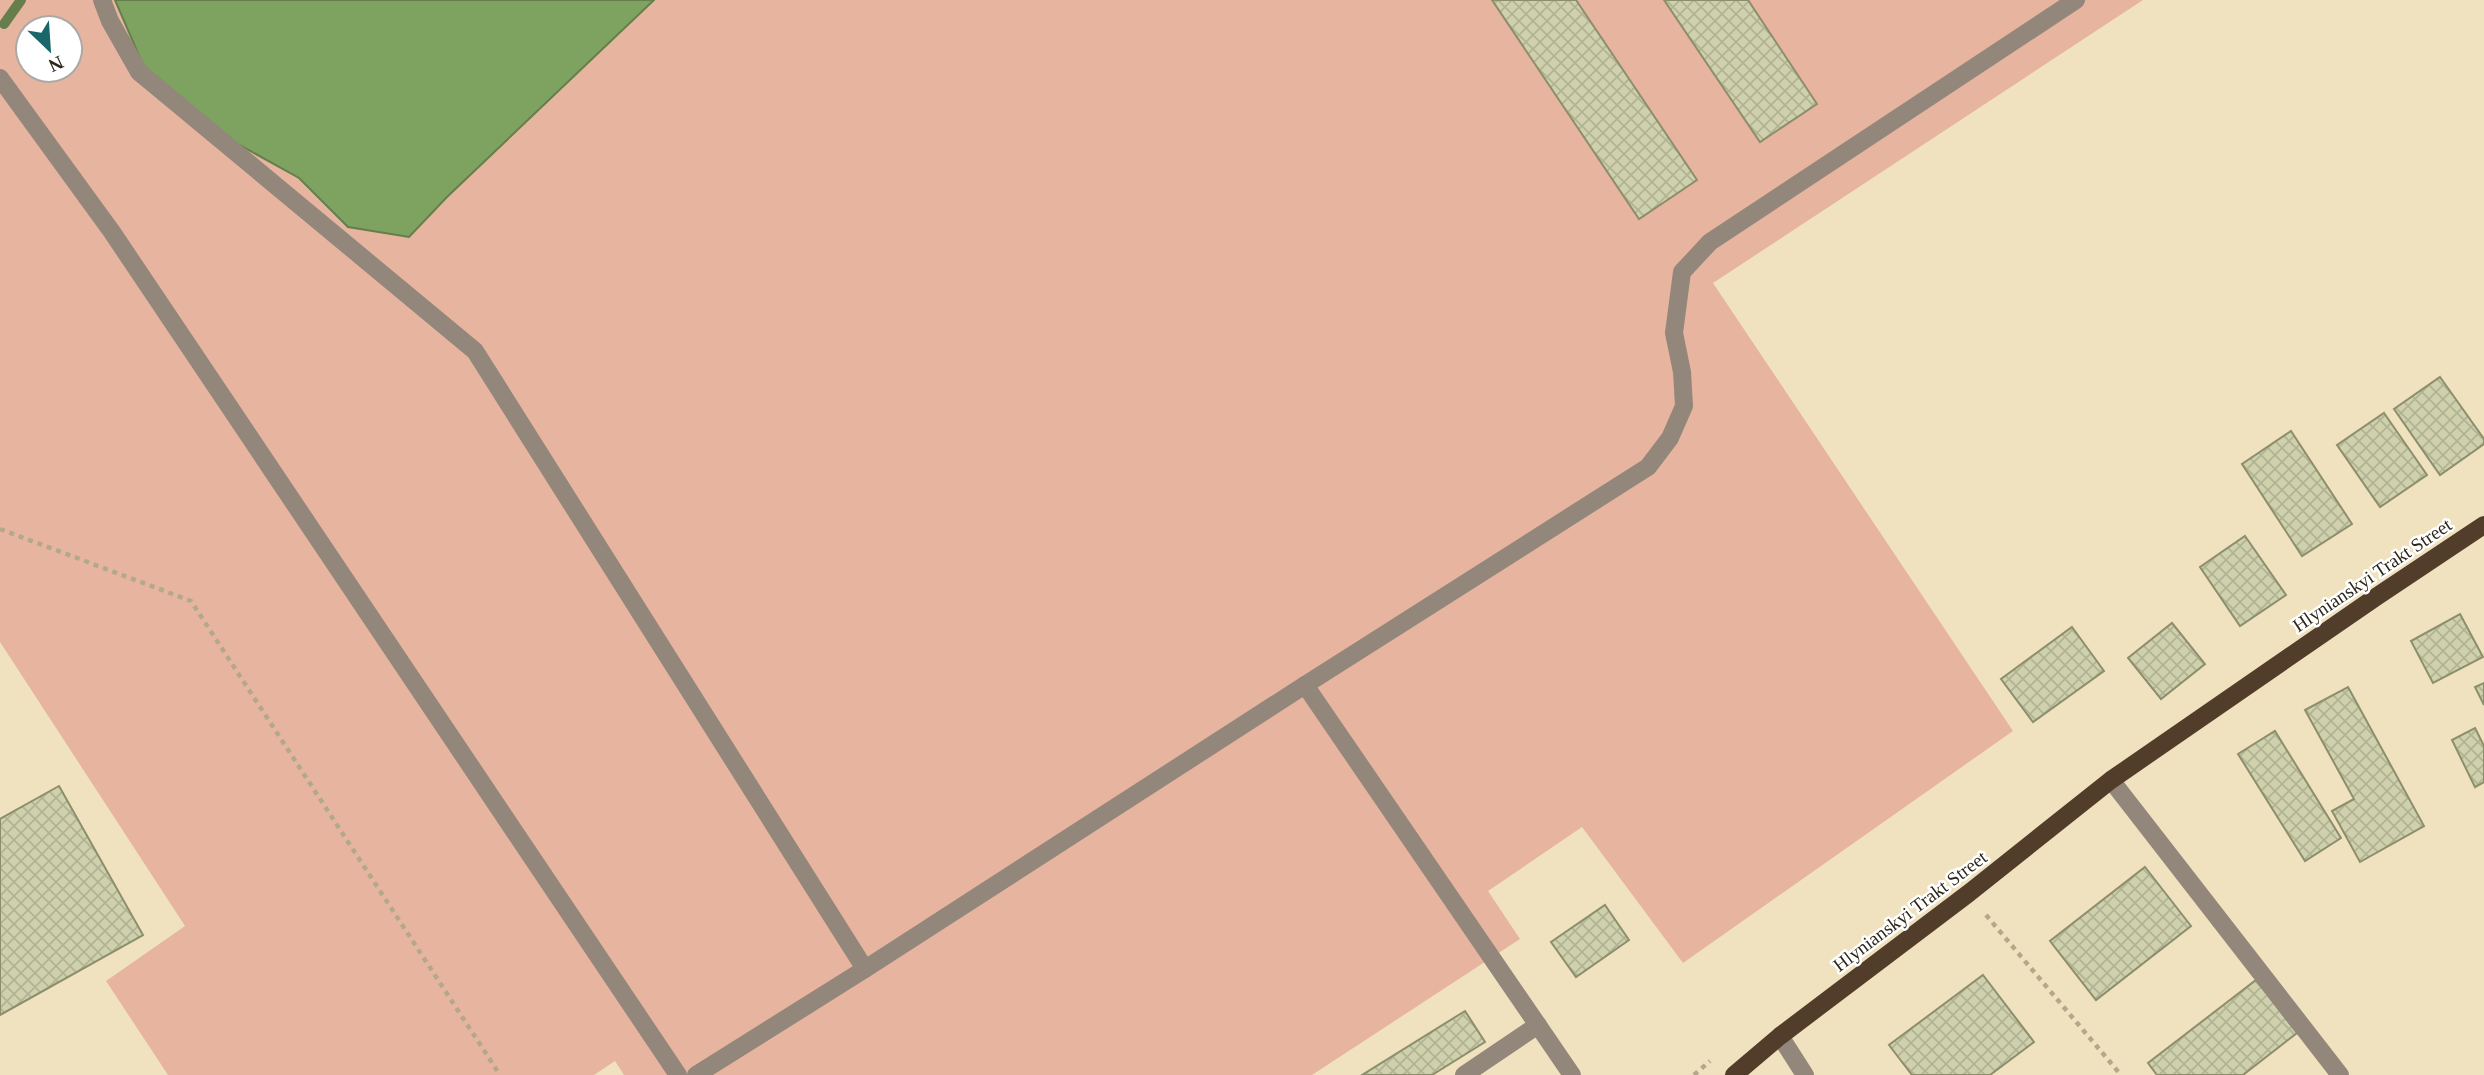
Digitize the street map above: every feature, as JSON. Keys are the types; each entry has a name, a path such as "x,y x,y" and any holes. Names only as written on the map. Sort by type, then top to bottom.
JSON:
{"main road":[{"name":"Hlynianskyi Trakt Street","path":"1734,1075 1780,1036 1969,894 2112,780 2484,525"}],"street":[{"path":"102,0 110,21 139,72 475,351 865,969"},
{"path":"696,1075 1647,467 1670,438 1684,406 1682,372 1674,333 1682,272 1710,242 2076,0"},
{"path":"0,78 120,243 678,1075"},
{"path":"1305,685 1572,1075"},
{"path":"2112,780 2340,1075"},
{"path":"1464,1075 1538,1025"},
{"path":"1780,1036 1805,1075"}],"path":[{"path":"0,529 191,601 500,1075"},
{"path":"1979,906 2121,1075"}],"shaded area":[{"path":"0,0 2143,0 1713,283 2013,731 1683,963 1582,827 1488,891 1520,939 1312,1075 624,1075 615,1061 594,1075 168,1075 106,981 185,926 0,642"},
{"path":"115,0 654,0 447,197 409,237 348,227 299,178 209,128 143,65"}],"building":[{"path":"1492,0 1576,0 1697,180 1639,219"},
{"path":"1664,0 1748,0 1817,104 1760,142"},
{"path":"2440,377 2484,439 2484,444 2440,475 2394,409"},
{"path":"2384,413 2427,475 2380,507 2337,445"},
{"path":"2291,431 2352,524 2302,556 2242,464"},
{"path":"2245,536 2286,595 2240,626 2200,567"},
{"path":"2460,614 2483,657 2433,683 2411,641"},
{"path":"2172,623 2205,664 2161,699 2128,658"},
{"path":"2072,627 2104,671 2033,722 2001,679"},
{"path":"2484,683 2484,705 2475,687"},
{"path":"2348,687 2424,826 2360,862 2332,811 2354,799 2305,710"},
{"path":"2475,728 2484,746 2484,782 2475,787 2452,740"},
{"path":"2275,731 2341,838 2305,861 2238,754"},
{"path":"59,786 143,935 0,1015 0,819"},
{"path":"2145,867 2191,926 2096,1000 2050,941"},
{"path":"1605,905 1629,940 1576,977 1551,942"},
{"path":"1983,975 2034,1042 1990,1075 1912,1075 1889,1045"},
{"path":"2256,980 2297,1033 2243,1075 2157,1075 2148,1063"},
{"path":"1465,1011 1485,1042 1432,1075 1362,1075"}],"waterway":[{"path":"4,24 21,0"}]}
